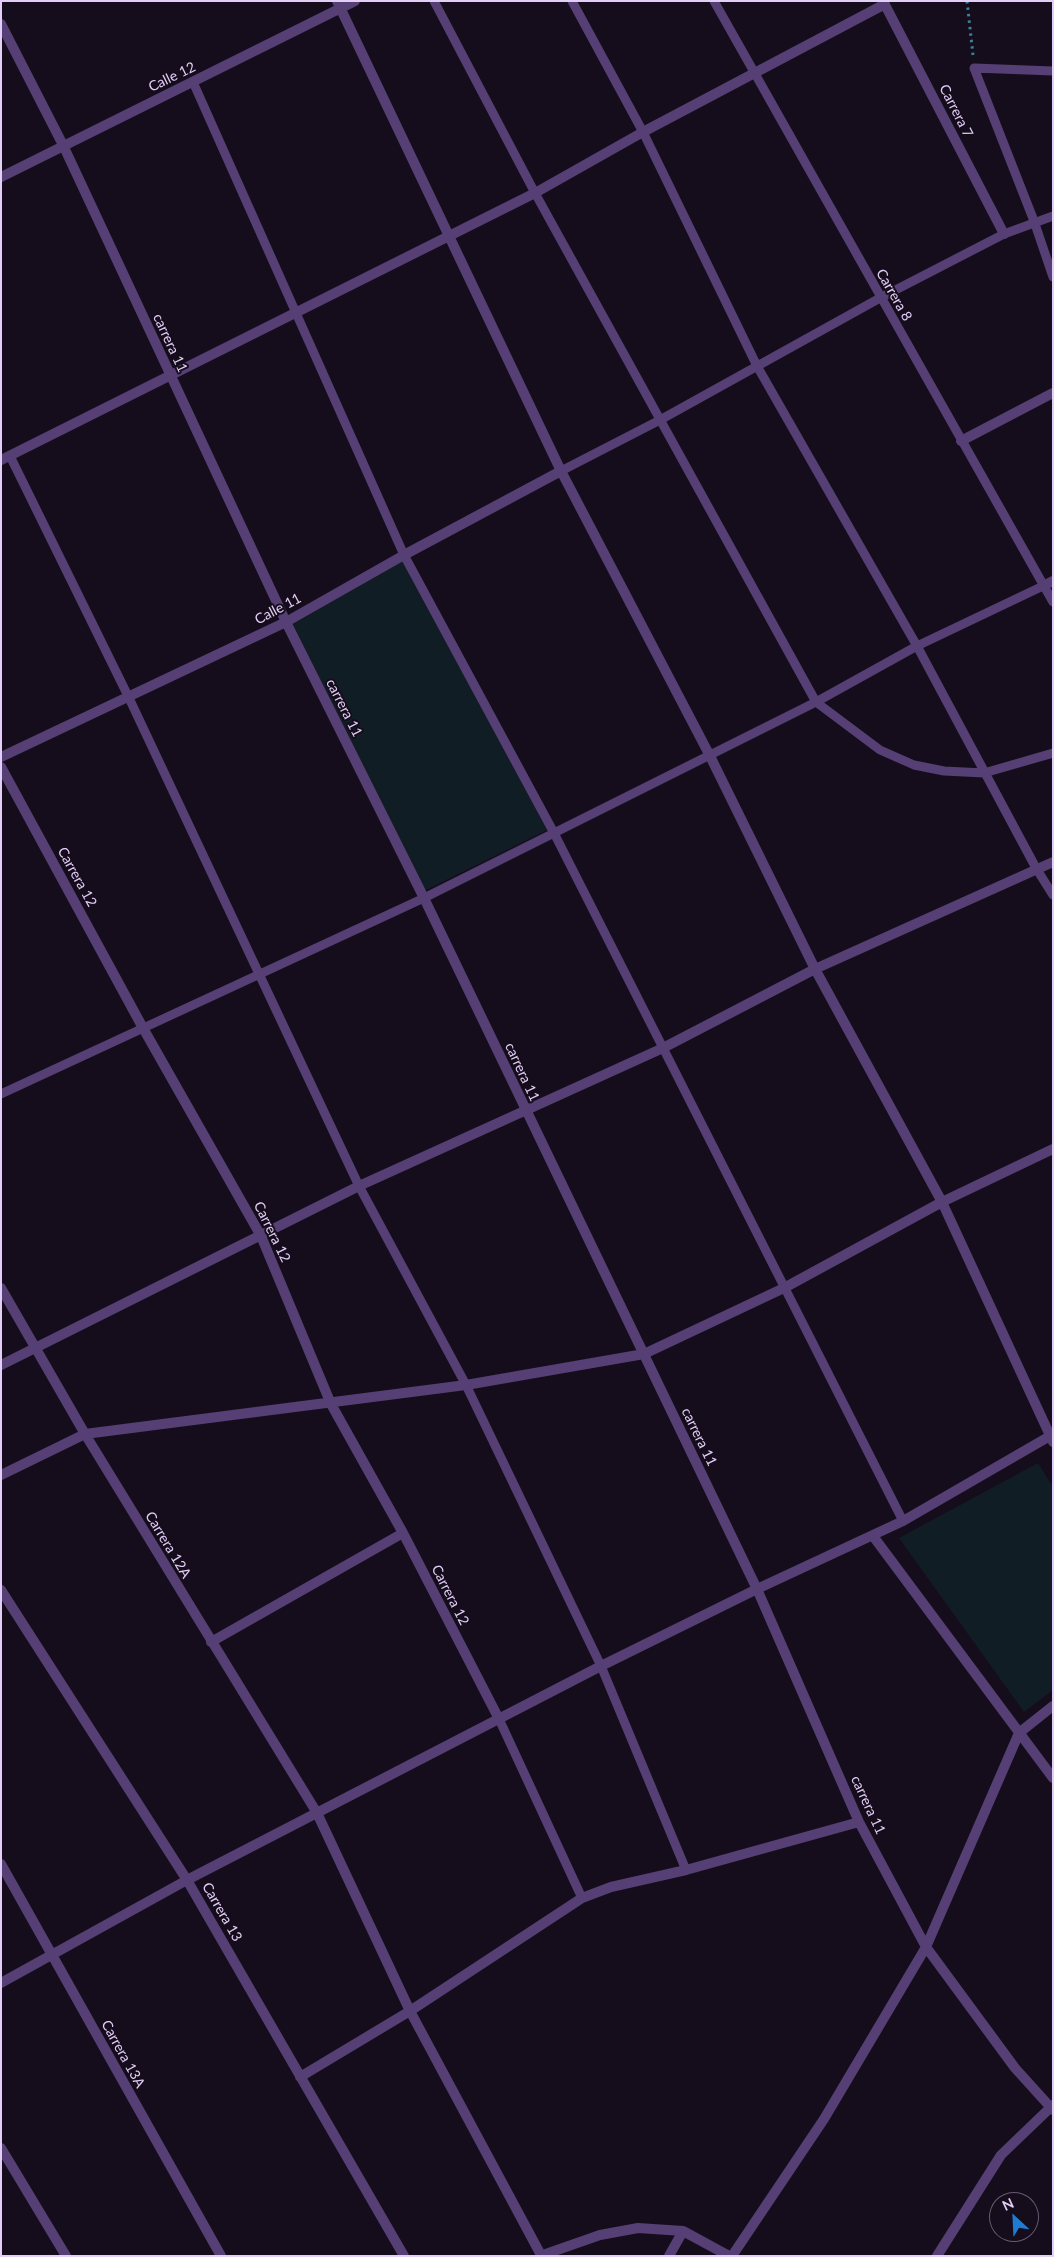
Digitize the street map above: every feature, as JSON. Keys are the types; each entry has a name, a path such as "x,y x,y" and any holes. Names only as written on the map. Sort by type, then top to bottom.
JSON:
{"street":[{"name":"Calle 12","path":"1,177 193,82 339,5 355,1"},
{"path":"6,458 298,314 535,193 643,132 884,3"},
{"name":"Carrera 7","path":"884,3 1004,234"},
{"path":"1,1983 187,1880 602,1666 757,1590 874,1536 1051,1439 942,1202 815,970 710,756 561,472 339,5"},
{"name":"carrera 11","path":"1,24 63,146 286,622 424,898 757,1590 859,1822 926,1947 1015,2068 1052,2107"},
{"path":"961,441 1053,393"},
{"name":"Calle 11","path":"1,757 286,622 404,555 561,472"},
{"path":"1043,586 1053,581"},
{"name":"Carrera 12","path":"1,767 143,1028 261,1236 331,1404 403,1533 499,1719"},
{"path":"1,1365 359,1186 663,1048 815,970 1036,868 1053,862"},
{"path":"1,1475 86,1434 331,1404 466,1385 644,1354 784,1288 942,1202 1053,1149"},
{"name":"Carrera 12A","path":"1,1288 211,1642 317,1813 410,2011 541,2256"},
{"path":"211,1642 403,1533"},
{"path":"874,1536 1053,1778"},
{"name":"Carrera 13","path":"1,1590 187,1880 404,2256"},
{"path":"541,2256 600,2235 638,2228 683,2231 731,2256 824,2119 926,1947 1019,1733 1053,1706"},
{"path":"300,2077 410,2011 582,1898 611,1887 686,1870 859,1822"},
{"name":"Carrera 13A","path":"1,1864 221,2256"},
{"path":"937,2256 1001,2155 1052,2107"},
{"path":"1,2148 66,2256"},
{"path":"669,2256 683,2231"}],"lane":[{"path":"434,1 535,193 816,702 880,750 914,765 944,771 984,773 1053,753"},
{"path":"572,1 643,132 757,366 917,646 984,773 1036,868 1053,895"},
{"name":"Carrera 8","path":"714,1 1053,602"},
{"path":"1053,71 974,68 1034,221 1053,277"},
{"path":"193,82 404,555 554,833 903,1521"},
{"path":"561,472 660,420 880,298 1004,234 1034,221 1053,216"},
{"path":"6,458 129,698 359,1186 466,1385 602,1666 686,1870"},
{"path":"1,1094 424,898 816,702 917,646 1043,586"},
{"path":"499,1719 582,1898"}],"path":[{"path":"967,1 974,68"}],"shaded area":[{"path":"403,561 547,830 424,891 293,624"},
{"path":"1038,1463 1053,1487 1053,1690 1024,1712 899,1538"}]}
